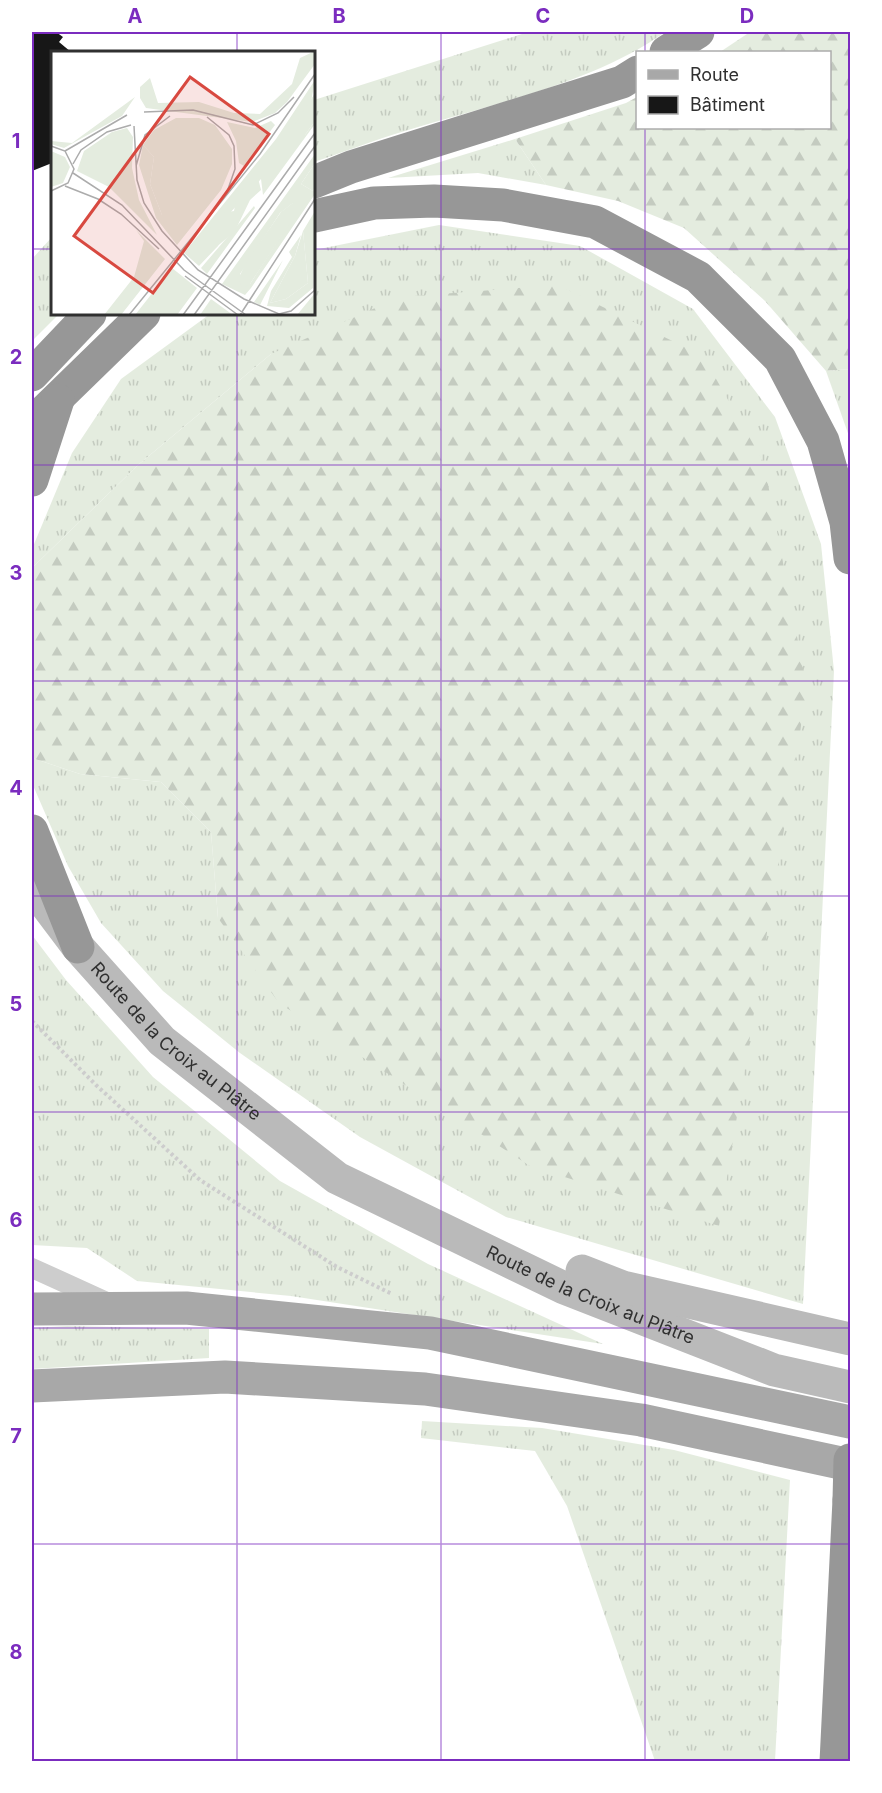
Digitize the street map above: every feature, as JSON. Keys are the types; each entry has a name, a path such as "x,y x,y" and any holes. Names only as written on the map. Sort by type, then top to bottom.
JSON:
{"highway":[{"path":"668,51 698,32"},
{"path":"315,182 351,167 622,82 636,73"},
{"path":"315,216 374,203 434,201 503,205 595,222 698,277 780,358 823,441 846,522 850,558"},
{"path":"32,375 89,315"},
{"path":"32,423 143,315"},
{"path":"32,480 59,395"},
{"path":"32,831 78,947"},
{"path":"836,1761 850,1460"}],"main road":[{"name":"Route de la Croix au Plâtre","path":"32,886 78,947 162,1041 337,1178 564,1288 774,1370 850,1387"},
{"name":"Route de la Croix au Plâtre","path":"337,1178 623,1287 850,1339"},
{"path":"32,1309 186,1308 430,1333 850,1422"},
{"path":"32,1386 225,1377 425,1389 641,1420 850,1465"}],"lane":[{"path":"32,1268 119,1308"}],"path":[{"path":"32,1021 96,1085 200,1180 337,1267 393,1295"}],"green space":[{"path":"522,32 665,32 637,50 574,79 315,162 315,100 522,34"},
{"path":"750,32 850,32 850,369 826,371 765,301 684,228 618,201 546,185 515,139 626,103 636,98 636,129 831,129 831,51 722,51"},
{"path":"515,139 546,185 478,173 388,178"},
{"path":"439,225 580,246 693,309 775,417 821,544 834,671 803,1304 506,1217 360,1137 240,1053 163,991 101,923 68,866 32,783 32,758 80,774 161,782 211,832 218,918 271,354 138,465 32,568 32,549 72,453 121,379 209,315 315,315 315,250"},
{"path":"51,238 51,315 58,315 32,341 32,259"},
{"path":"558,285 703,356 764,463 807,689 719,1226 530,1166 279,1003 218,918 211,832 161,782 80,774 32,758 32,568 138,465 271,354 400,297"},
{"path":"850,369 850,439 826,371"},
{"path":"32,935 66,980 153,1077 280,1181 428,1264 603,1344 291,1296 137,1281 87,1248 32,1245"},
{"path":"67,1326 209,1329 209,1358 32,1369 32,1328"},
{"path":"422,1421 542,1428 674,1450 790,1480 775,1761 655,1761 567,1506 535,1451 421,1438"}],"building":[{"path":"32,32 56,32 63,37 59,42 70,51 51,51 51,163 32,171"}]}
